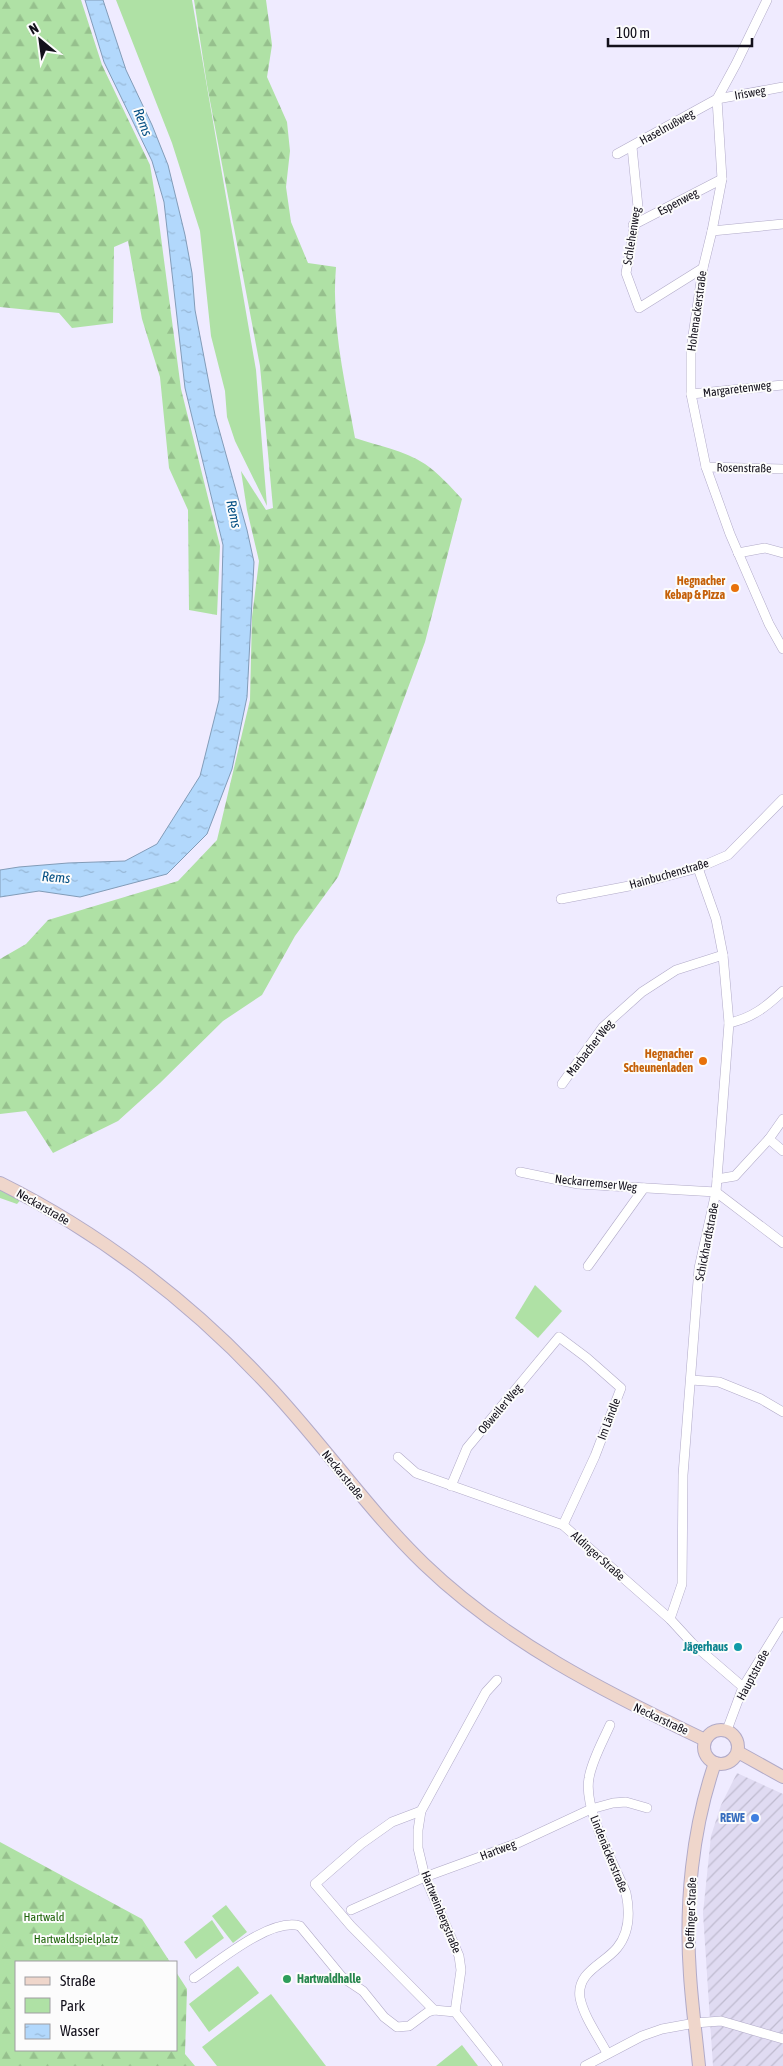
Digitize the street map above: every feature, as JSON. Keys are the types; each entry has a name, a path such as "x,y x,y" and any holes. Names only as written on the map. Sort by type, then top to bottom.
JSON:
{"main road":[{"name":"Neckarstraße","path":"0,1183 32,1199 75,1225 130,1263 210,1326 263,1380 385,1525 424,1564 470,1604 514,1636 591,1684 705,1740"},
{"path":"717,1730 727,1730 736,1739 738,1752 729,1762 715,1763 705,1753 705,1740 717,1730"},
{"path":"738,1752 783,1777"},
{"name":"Oeffinger Straße","path":"699,2066 690,1974 690,1906 697,1838 704,1798 715,1763"}],"street":[{"path":"717,99 736,64 766,0"},
{"name":"Irisweg","path":"717,99 783,87"},
{"name":"Haselnußweg","path":"617,154 717,99"},
{"name":"Hohenackerstraße","path":"717,99 722,179 703,268 691,349 691,394 706,467 738,553 769,624 783,649"},
{"name":"Schlehenweg","path":"632,147 638,207 626,273 639,308 703,268"},
{"name":"Espenweg","path":"634,225 722,179"},
{"path":"712,231 783,224"},
{"name":"Margaretenweg","path":"691,394 783,385"},
{"name":"Rosenstraße","path":"706,467 783,469"},
{"path":"738,553 765,548 783,552"},
{"name":"Hainbuchenstraße","path":"561,899 628,886 698,868 728,855 783,799"},
{"name":"Schickhardtstraße","path":"670,1619 682,1584 683,1475 699,1268 716,1192 729,1023 723,955 716,919 698,868"},
{"name":"Marbacher Weg","path":"562,1084 604,1027 642,992 676,970 723,955"},
{"path":"729,1023 745,1020 760,1012 783,991"},
{"path":"717,1179 735,1176 769,1140 783,1119"},
{"path":"769,1140 783,1151"},
{"name":"Neckarremser Weg","path":"520,1172 578,1184 716,1192"},
{"name":"Neckarremser Weg","path":"588,1266 644,1188"},
{"path":"716,1192 783,1243"},
{"name":"Oßweiler Weg","path":"451,1486 467,1448 559,1337"},
{"name":"Im Ländle","path":"559,1337 587,1358 621,1388 595,1456 563,1524"},
{"path":"691,1380 719,1382 761,1399 783,1412"},
{"name":"Aldinger Straße","path":"398,1457 416,1473 563,1524 670,1619 692,1643 743,1687"},
{"name":"Hauptstraße","path":"727,1730 743,1687 783,1622"},
{"name":"Hartweinbergstraße","path":"455,2012 454,2006 461,1970 459,1956 425,1878 418,1848 418,1830 421,1811 486,1692 497,1680"},
{"name":"Lindenäckerstraße","path":"607,2053 583,2007 580,1996 581,1986 587,1974 618,1947 628,1924 629,1907 626,1893 591,1809 588,1791 589,1776 610,1724"},
{"name":"Hartweg","path":"351,1910 425,1878 518,1842 591,1809 613,1803 626,1802 647,1808"},
{"path":"421,1811 392,1822 361,1844 315,1884 351,1926 411,1990 434,2010"},
{"path":"194,1978 261,1934 293,1924 300,1926 342,1977 363,1991 384,2017 397,2027 409,2026 428,2012 434,2010 455,2012 498,2066"},
{"path":"584,2066 607,2053 649,2034 695,2024 721,2021 783,2039"}],"shaded area":[{"path":"737,1773 783,1794 783,2066 713,2066 703,1913 711,1836 721,1805"}],"green space":[{"path":"0,0 81,0 102,65 150,165 181,389 220,546 217,615 189,610 188,510 169,468 160,377 142,319 128,241 114,247 113,323 72,328 59,313 0,307"},
{"path":"116,0 192,0 256,370 267,506 235,441 227,417 225,391 211,336 200,231 172,143"},
{"path":"194,0 266,0 272,45 267,77 287,122 290,151 286,187 291,222 308,263 336,267 335,310 337,331 355,438 417,459 435,472 462,499 425,642 338,877 295,936 262,995 223,1021 118,1121 53,1153 26,1111 0,1114 0,959 26,944 48,920 178,881 217,840 250,700 252,617 259,561 247,510 241,471 266,510 273,508 260,366 207,85"},
{"path":"0,1184 25,1195 17,1204 0,1198"},
{"path":"535,1285 562,1311 538,1338 515,1318"},
{"name":"Hartwald","path":"0,1842 142,1919 169,1961 15,1961 15,2051 178,2051 178,1975 187,1989 185,2054 195,2066 0,2066"},
{"path":"226,1905 247,1932 233,1943 212,1916"},
{"path":"212,1920 224,1938 196,1959 184,1942"},
{"path":"238,1966 259,1993 209,2032 189,2004"},
{"path":"271,1994 326,2066 217,2066 202,2047"},
{"path":"462,2045 478,2066 436,2066"}],"water":[{"name":"Rems","path":"85,0 103,0 126,70 152,125 168,165 185,235 192,273 195,310 215,415 254,562 247,697 232,769 207,834 167,874 80,897 39,891 0,897 0,870 68,863 125,861 157,844 200,776 219,700 223,545 185,388 164,202 152,161 104,62"}],"place":[{"name":"Hegnacher Kebap & Pizza","path":"735,588"},
{"name":"Hegnacher Scheunenladen","path":"703,1061"},
{"name":"Jägerhaus","path":"738,1647"},
{"name":"REWE","path":"755,1818"},
{"name":"Hartwaldhalle","path":"287,1979"}],"park label":[{"name":"Hartwaldspielplatz","path":"76,1939"}]}
